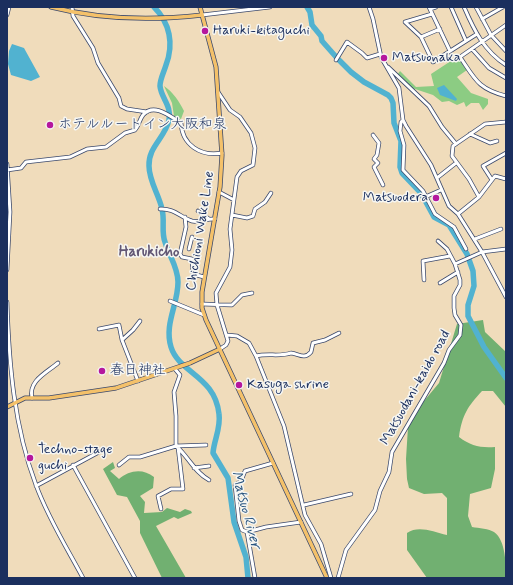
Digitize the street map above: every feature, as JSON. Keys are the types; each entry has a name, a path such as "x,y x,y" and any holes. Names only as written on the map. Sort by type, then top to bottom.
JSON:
{"main road":[{"path":"50,7 104,18 160,19 202,14"},
{"name":"Chichioni Wake Line","path":"200,7 216,67 222,153 219,192 202,292 204,315 327,578"},
{"path":"7,407 20,400 49,398 104,390 138,381 190,363 220,349"}],"street":[{"path":"7,15 9,7"},
{"path":"72,7 73,16 93,48 98,63 119,98 121,106 126,109 147,112 153,110 164,113 181,123 182,135 194,149 212,154 222,153"},
{"path":"202,14 270,7"},
{"path":"369,7 380,54 399,88 403,120 437,178 449,206 458,214 475,239 506,297"},
{"path":"436,7 429,8 450,51"},
{"path":"451,7 466,41"},
{"path":"464,7 482,42 494,56 506,65"},
{"path":"476,7 491,35 506,51"},
{"path":"482,19 503,7"},
{"path":"432,14 405,22 421,37 432,63 477,34"},
{"path":"506,25 460,57 472,77 486,89 506,96"},
{"path":"421,37 440,29"},
{"path":"336,60 347,42 362,53 366,58 380,54"},
{"path":"502,48 506,45"},
{"path":"472,49 489,68 506,78"},
{"path":"384,62 429,106 442,127 456,144"},
{"path":"218,92 232,113 244,122 251,133 255,148 253,165 238,173 230,229 232,250 230,267 217,289 217,305 222,324 228,335 226,345 220,349"},
{"path":"7,170 21,168 26,162 70,157 87,149 106,147 125,133 135,130 147,112"},
{"path":"403,120 400,128 404,145 402,170 425,198 432,211 454,227 466,249"},
{"path":"479,197 469,179 456,163 451,153 453,146 485,124 506,122"},
{"path":"470,134 490,143 497,141"},
{"path":"373,135 379,143 377,155 374,159 378,163 374,167 383,185"},
{"path":"492,180 483,166 506,153"},
{"path":"437,178 456,163"},
{"path":"7,164 10,212 7,270"},
{"path":"458,214 479,197 492,180 498,176 506,179"},
{"path":"425,198 441,190"},
{"path":"219,192 234,200"},
{"path":"232,215 250,218 255,209 265,202 270,193"},
{"path":"160,210 167,209 181,214 193,221 215,219"},
{"path":"198,211 209,219"},
{"path":"185,217 186,227 183,241 178,253 182,257 192,259 193,274 204,277"},
{"path":"475,239 501,229"},
{"path":"189,249 192,236"},
{"path":"183,241 190,243"},
{"name":"Matsuodani-kaido road","path":"338,578 348,546 375,510 380,491 389,472 392,452 444,363 449,350 460,335 461,325 455,314 454,308 454,296 460,285 458,272 447,249 438,241"},
{"path":"455,264 482,252 506,249"},
{"path":"424,280 423,261 450,256"},
{"path":"192,266 198,267"},
{"path":"440,283 458,272"},
{"path":"202,304 232,305 242,295 252,293"},
{"path":"171,301 204,315"},
{"path":"7,302 15,403 21,438 36,486 83,578"},
{"path":"122,340 140,321"},
{"path":"99,329 119,325 122,340 138,381"},
{"path":"256,356 267,354 285,355 291,353 306,356 311,352 313,343 325,340 339,333"},
{"path":"228,335 237,336 249,343 256,356 284,426 306,515 321,544 331,578"},
{"path":"32,398 30,390 33,384 58,362"},
{"path":"161,509 158,496 171,489 183,489 177,446 174,392 180,376 176,368"},
{"path":"119,465 130,457 140,456 177,446 206,445"},
{"path":"177,446 189,458 194,468 209,480"},
{"path":"36,486 99,452"},
{"path":"273,464 245,471 241,481 235,485 242,530 247,532 266,527 300,522"},
{"path":"73,465 135,578"},
{"path":"194,468 209,466"},
{"path":"304,505 350,494"},
{"path":"247,532 255,578"}],"green space":[{"path":"457,57 467,70 457,77 471,93 488,99 488,104 483,110 479,103 471,103 466,107 464,102 457,105 449,101 442,102 433,95 412,88 397,75 400,71 416,87 434,86 431,74"},
{"path":"164,86 176,97 184,111 181,119 174,116 172,103"},
{"path":"483,320 485,332 506,352 506,407 493,391 482,391 466,411 459,437 476,446 495,447 495,469 491,488 470,494 468,516 472,527 489,530 498,536 503,547 506,578 427,578 407,550 407,533 421,529 447,535 447,498 442,493 424,494 409,488 406,459 408,427 419,407 439,383 457,324"},
{"path":"113,462 115,468 110,471 119,479 136,471 145,472 154,477 153,488 140,496 145,502 144,513 162,512 167,508 180,512 185,509 191,511 192,513 178,519 174,517 156,526 186,578 162,578 140,533 140,521 127,497 117,495 103,469"}],"water":[{"path":"12,44 24,48 40,77 31,81 11,75 8,64 9,51"},
{"path":"444,85 457,99 456,101 440,95 437,88"}],"waterway":[{"name":"Matsuo River","path":"154,7 164,20 170,42 170,49 160,86 170,115 167,126 149,159 149,172 162,209 164,238 178,277 176,299 170,322 169,339 175,356 204,383 211,391 216,401 219,419 213,453 228,478 234,522 246,557 248,578"},
{"path":"307,7 310,12 312,25 321,36 322,41 337,58 364,82 391,98 393,103 394,123 401,141 400,167 402,173 421,193 434,217 449,225 467,254 473,271 474,286 468,305 468,316 484,347 506,378"}],"place":[{"name":"Haruki-kitaguchi","path":"205,31"},
{"name":"Matsuonaka","path":"384,58"},
{"name":"ホテルルートイン大阪和泉","path":"50,125"},
{"name":"Matsuodera","path":"436,198"},
{"name":"春日神社","path":"102,371"},
{"name":"Kasuga shrine","path":"239,385"},
{"name":"Techno-stage guchi","path":"30,458"}],"district":[{"name":"Harukicho","path":"149,253"}]}
